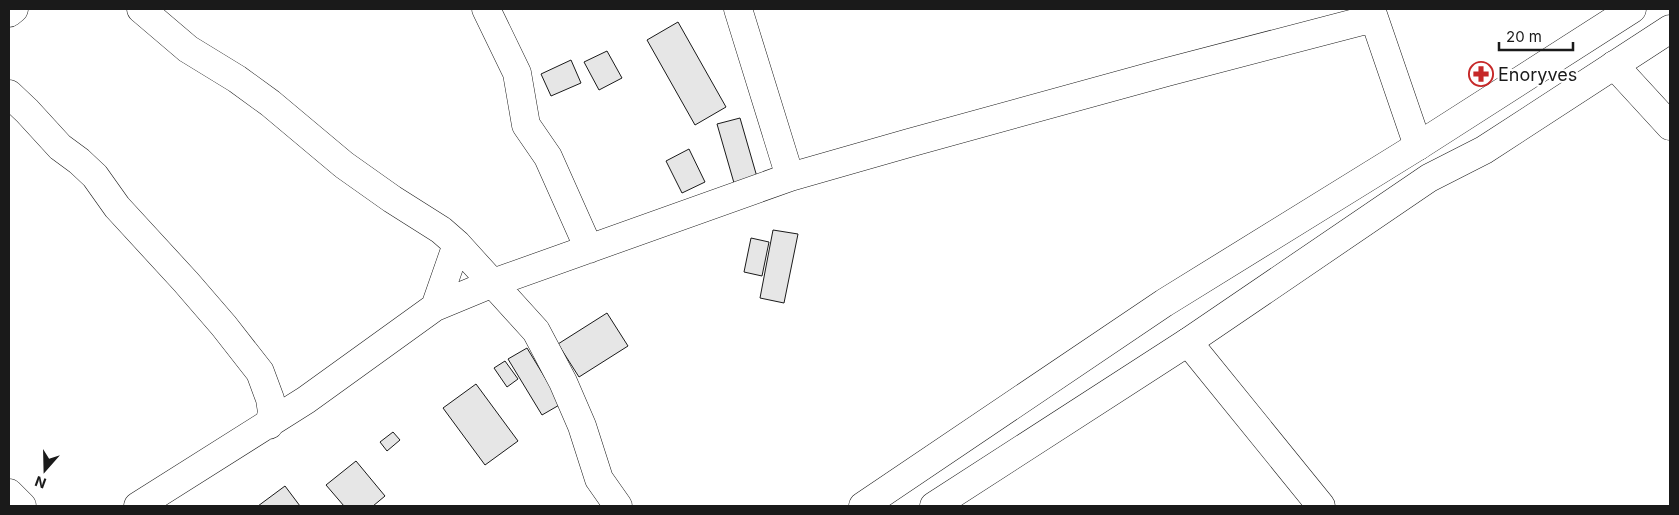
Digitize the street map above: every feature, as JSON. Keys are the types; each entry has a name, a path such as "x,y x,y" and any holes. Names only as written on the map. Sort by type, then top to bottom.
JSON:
{"street":[{"path":"9,13 14,9"},
{"path":"141,9 188,49 237,79 270,103 344,165 392,199 441,230 457,244 536,331 563,382 582,426 599,479 618,506"},
{"path":"486,9 517,73 526,125 548,157 589,249"},
{"path":"738,9 790,177"},
{"path":"864,506 1164,303 1418,146 1632,9"},
{"path":"138,506 269,425 435,307 493,284 790,177 1373,13 1418,146"},
{"path":"934,506 1188,342 1429,178 1484,150 1670,29"},
{"path":"1614,65 1670,126"},
{"path":"9,94 60,146 95,176 117,207 224,326 260,372 270,399 272,412 269,425"},
{"path":"435,307 457,244"},
{"path":"1188,342 1321,506"},
{"path":"9,493 22,506"}],"building":[{"path":"678,22 726,107 695,125 647,40"},
{"path":"607,51 622,78 599,90 584,62"},
{"path":"571,60 581,83 551,96 541,74"},
{"path":"740,118 757,177 734,183 717,124"},
{"path":"689,149 705,182 682,193 666,161"},
{"path":"773,230 798,234 784,303 760,298"},
{"path":"751,238 769,242 762,276 744,272"},
{"path":"607,313 628,346 579,377 558,344"},
{"path":"527,348 561,404 542,415 508,359"},
{"path":"505,361 518,379 507,387 494,368"},
{"path":"476,384 518,441 485,465 443,408"},
{"path":"393,432 400,440 387,451 380,442"},
{"path":"356,461 385,496 373,506 344,506 326,485"},
{"path":"285,486 300,506 258,506"}],"place":[{"name":"Enoryves","path":"1481,74"}]}
